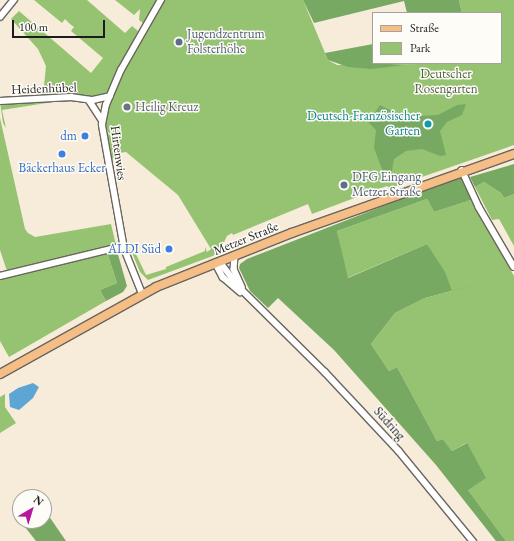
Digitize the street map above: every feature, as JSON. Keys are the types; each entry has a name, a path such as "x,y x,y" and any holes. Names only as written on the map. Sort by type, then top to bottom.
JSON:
{"main road":[{"name":"Metzer Straße","path":"0,374 142,294 235,256 462,170 514,154"}],"street":[{"path":"0,17 14,0"},
{"name":"Hirtenwies","path":"142,294 123,246 102,136 102,120 110,96 124,66 161,0"},
{"name":"Heidenhübel","path":"0,101 71,97 89,100 110,96"},
{"name":"Heidenhübel","path":"89,100 102,120"},
{"path":"462,170 481,210 514,267"},
{"path":"0,276 123,246"},
{"name":"Südring","path":"235,256 235,272 246,294"},
{"name":"Südring","path":"218,263 246,294 399,451 473,541"},
{"name":"Südring","path":"218,263 223,277 280,328"}],"green space":[{"path":"34,0 87,0 125,33 132,26 138,31 106,96 92,97 69,94 43,96 46,66 38,49 11,19 19,11 91,73 103,58 71,31 74,27 65,19 62,23"},
{"path":"115,0 157,0 143,23 139,20 140,9 134,15"},
{"name":"Deutscher Rosengarten","path":"161,0 303,0 328,60 337,65 502,64 502,12 462,12 459,0 514,0 514,145 390,188 387,186 312,214 308,204 233,235 232,233 227,236 218,254 148,280 140,272 131,250 134,250 146,275 166,269 166,267 205,251 205,247 207,252 211,249 178,195 126,152 118,153 112,160 106,132 115,139 102,125 121,70"},
{"path":"303,0 459,0 462,12 407,12 404,1 314,23"},
{"path":"372,44 372,64 405,65 371,69 348,67 328,60 325,53"},
{"path":"80,101 53,102 2,110 6,128 3,123 0,102"},
{"path":"466,104 462,115 447,122 440,131 446,155 440,156 422,149 406,151 394,159 391,176 385,177 374,148 376,130 368,122 380,105 394,112 417,116 438,115 457,105"},
{"path":"0,118 25,229 28,233 35,237 111,224 116,245 7,271 0,250"},
{"path":"514,164 514,194 504,198 501,193 484,182 475,187 470,177"},
{"path":"460,176 471,200 434,212 427,199 337,231 348,278 427,244 445,272 452,291 425,298 395,313 371,344 389,371 397,367 437,441 443,439 452,451 467,443 486,478 468,490 506,541 496,541 436,465 334,350 278,298 268,308 250,291 239,268 240,264 247,259"},
{"path":"484,182 501,193 504,198 514,194 514,246 499,219 492,220 475,187"},
{"path":"427,199 434,212 471,200 514,276 514,541 506,541 468,490 466,443 452,451 443,439 437,441 397,367 389,371 371,344 395,313 425,298 452,291 427,244 347,278 337,231"},
{"path":"117,251 127,286 123,292 106,301 100,290 117,283 107,252"},
{"path":"107,252 117,283 100,290 106,301 9,357 0,341 0,279"},
{"path":"5,394 5,407 16,423 0,433 0,397"},
{"path":"52,521 66,541 36,541 27,529 52,529"}],"water":[{"path":"33,383 39,387 33,398 19,410 10,407 9,394 18,388"}],"place":[{"name":"Jugendzentrum Folsterhöhe","path":"179,42"},
{"name":"Heilig Kreuz","path":"127,107"},
{"name":"Deutsch-Französischer Garten","path":"428,124"},
{"name":"dm","path":"85,136"},
{"name":"Bäckerhaus Ecker","path":"62,154"},
{"name":"DFG Eingang Metzer Straße","path":"344,185"},
{"name":"ALDI Süd","path":"169,249"}]}
